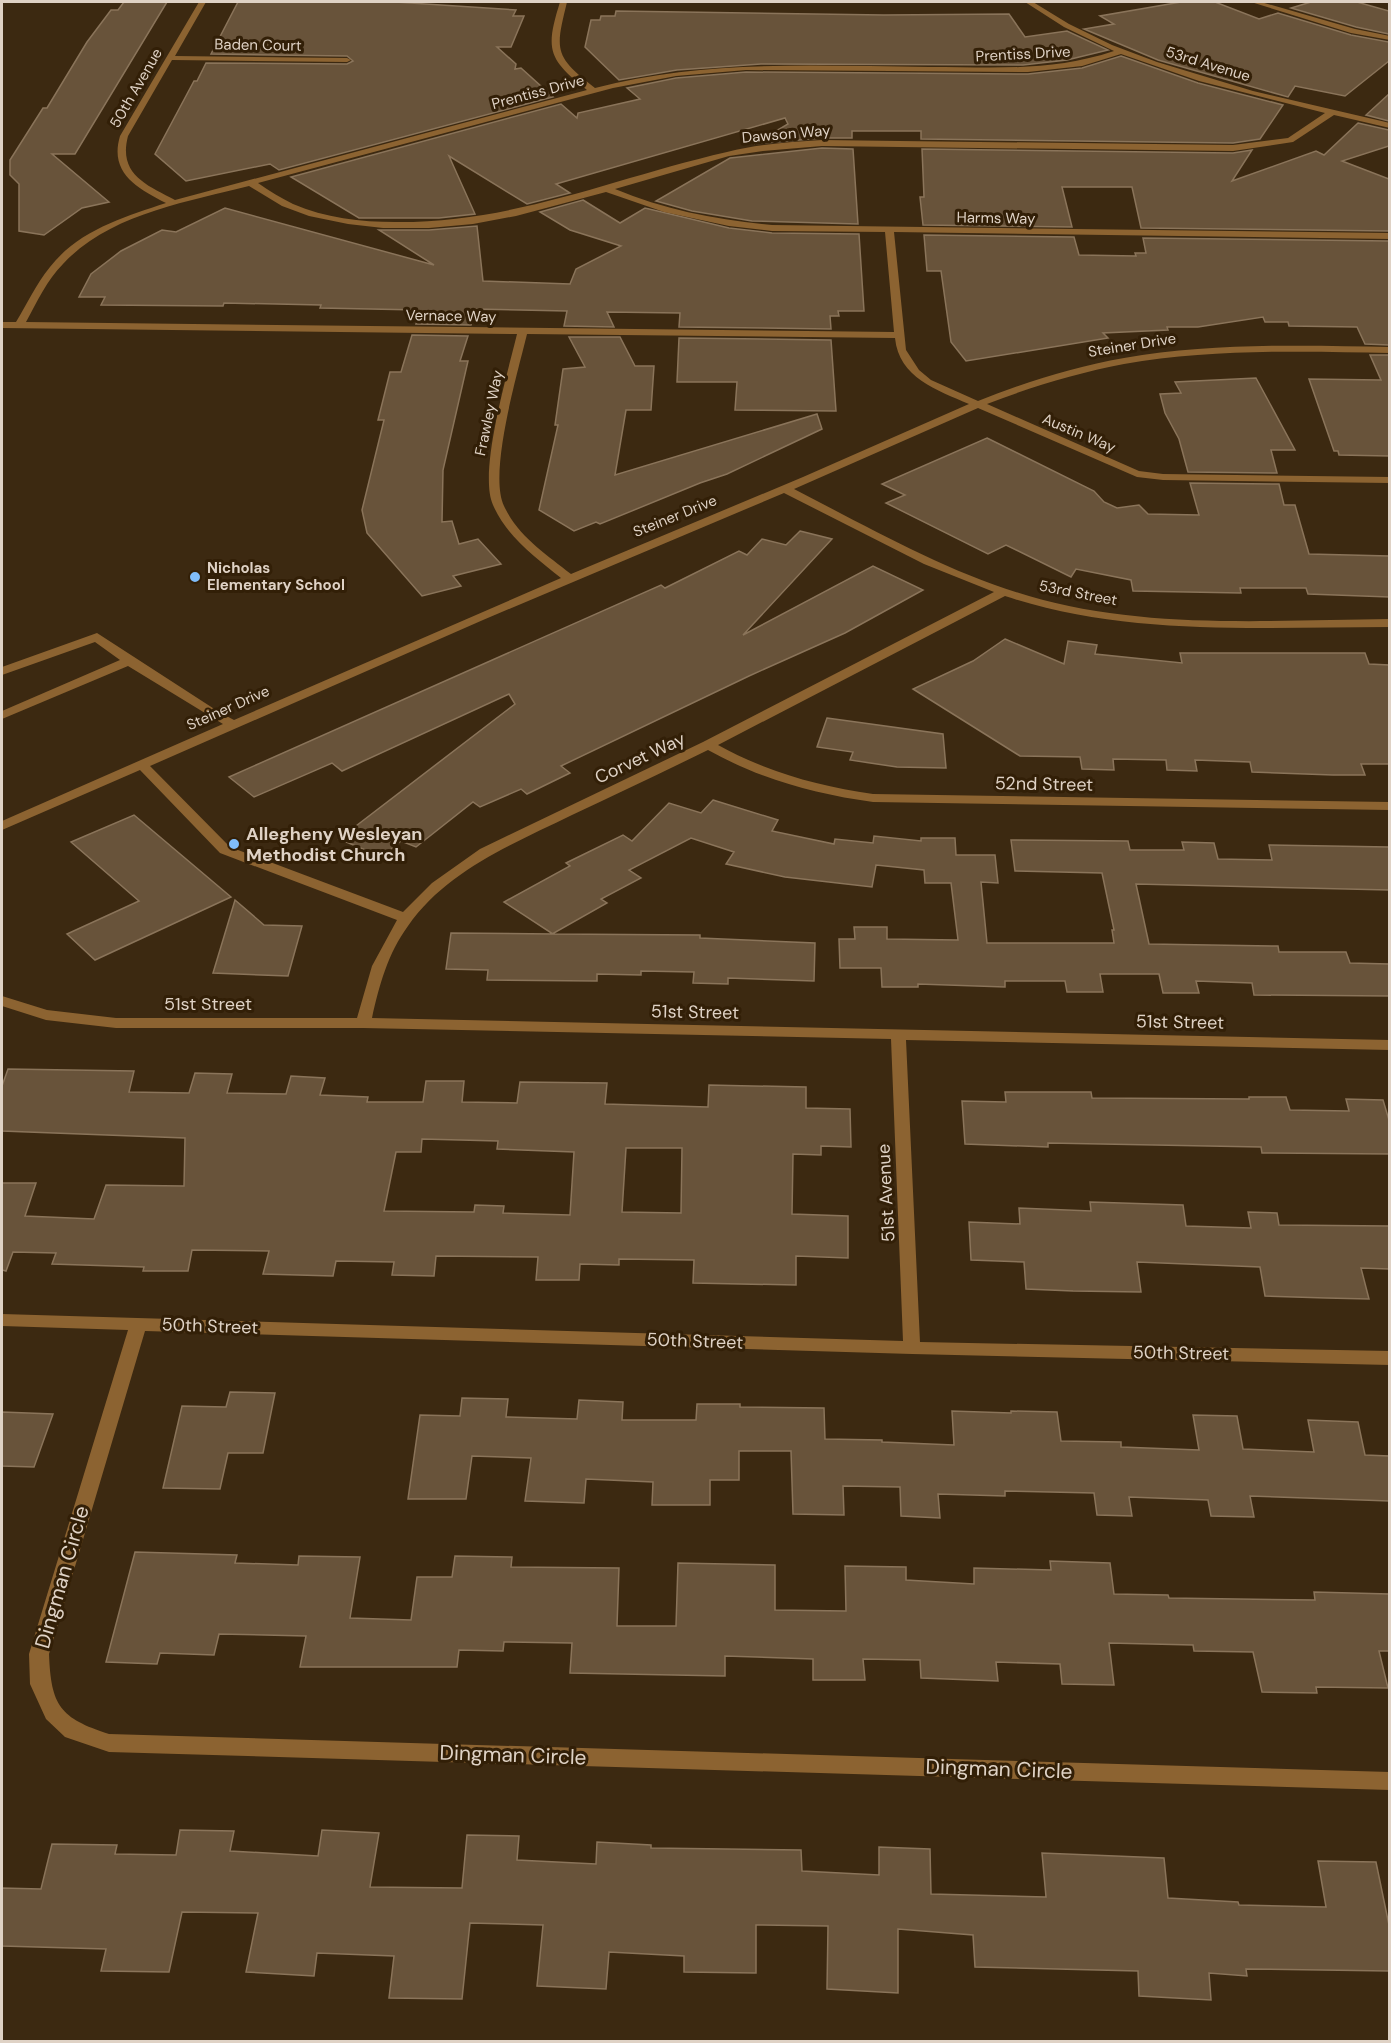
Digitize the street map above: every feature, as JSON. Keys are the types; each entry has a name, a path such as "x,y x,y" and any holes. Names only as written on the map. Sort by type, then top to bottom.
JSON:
{"street":[{"name":"50th Avenue","path":"174,203 150,191 130,176 124,168 119,152 124,136 202,2"},
{"path":"563,2 555,34 556,55 571,75 594,91"},
{"name":"53rd Avenue","path":"1029,2 1051,16 1122,51 1236,87 1389,126"},
{"path":"1255,2 1331,25 1389,38"},
{"name":"Prentiss Drive","path":"19,325 51,272 72,249 106,228 174,203 594,91 654,77 734,69 1047,69 1082,64 1122,51"},
{"name":"Baden Court","path":"169,58 347,60"},
{"name":"Dawson Way","path":"251,183 277,199 308,213 349,222 396,226 447,225 511,216 728,154 822,143 1211,148 1254,146 1290,140 1333,112"},
{"name":"Harms Way","path":"607,189 651,207 728,224 772,228 1389,236"},
{"name":"Austin Way","path":"889,231 901,350 906,361 927,382 1137,474 1163,477 1389,480"},
{"name":"Vernace Way","path":"2,325 899,335"},
{"name":"Frawley Way","path":"522,332 493,465 494,491 498,505 515,532 527,545 568,578"},
{"name":"Steiner Drive","path":"2,826 568,578 785,489 978,405 1061,376 1142,358 1235,350 1389,350"},
{"name":"53rd Street","path":"785,489 930,562 1004,592 1090,613 1151,620 1389,623"},
{"name":"Corvet Way","path":"363,1023 378,966 388,944 405,918 438,884 485,852 708,745 1004,592"},
{"path":"2,671 97,637 129,661 213,715 233,724"},
{"path":"2,715 129,661"},
{"name":"52nd Street","path":"708,745 739,763 782,780 811,788 873,798 1389,806"},
{"path":"142,765 225,850 405,918"},
{"name":"51st Street","path":"2,1001 46,1015 116,1023 363,1023 1389,1045"},
{"name":"51st Avenue","path":"898,1036 912,1348"},
{"name":"50th Street","path":"2,1320 912,1348 1389,1358"},
{"name":"Dingman Circle","path":"138,1324 39,1654 40,1684 53,1713 72,1731 109,1743 1389,1781"}],"building":[{"path":"124,2 167,2 75,154 52,154 109,202 82,208 44,235 19,231 19,184 10,175 10,160 43,108 47,108 87,42 111,10 118,10"},
{"path":"238,2 395,2 516,10 513,16 524,16 511,47 497,47 516,64 515,69 521,68 553,97 279,170 270,164 186,181 155,154 206,63 347,64 353,61 347,56 211,54"},
{"path":"1181,2 1215,2 1259,19 1278,13 1351,35 1389,42 1389,61 1345,96 1295,86 1288,97 1158,60 1084,29 1114,24 1100,16"},
{"path":"1311,2 1357,2 1389,11 1389,34 1291,8"},
{"path":"616,11 884,15 1009,14 1025,37 1067,31 1108,50 1067,60 1023,65 761,64 677,70 619,80 585,47 591,20 600,20 601,16 615,16"},
{"path":"1121,56 1198,83 1283,105 1260,139 1233,143 921,139 921,131 852,131 852,138 822,138 754,144 788,124 785,118 556,184 570,193 527,204 449,156 475,214 439,218 359,218 291,177 561,104 577,118 578,113 640,99 627,88 676,78 746,72 1028,74 1082,68"},
{"path":"1389,94 1389,121 1366,115"},
{"path":"1358,123 1389,130 1389,146 1342,161 1389,179 1389,231 1141,228 1132,187 1062,187 1072,227 923,225 920,197 924,197 922,149 1233,153 1252,150 1232,181 1316,151 1324,155"},
{"path":"822,148 853,149 858,224 752,221 692,211 656,201 730,158"},
{"path":"583,200 620,223 645,208 729,228 772,233 859,234 864,311 838,311 839,316 830,316 831,329 679,327 680,313 607,312 614,327 564,326 567,311 475,309 471,325 416,324 420,310 224,303 223,306 101,305 105,297 79,297 91,274 121,251 162,230 176,232 225,208 434,265 379,230 429,230 477,226 483,281 570,284 576,269 621,246 570,230 540,212"},
{"path":"924,235 1074,237 1079,255 1136,256 1135,253 1146,253 1143,238 1389,241 1389,345 1365,344 1357,327 1289,326 1288,322 1265,322 1263,317 1198,327 1167,327 1168,330 1103,333 1108,338 966,361 951,342 941,271 927,271"},
{"path":"412,335 468,336 460,361 468,361 443,470 442,522 452,521 459,544 478,539 501,564 453,576 461,586 422,596 367,533 362,510 384,420 378,420 390,372 401,372"},
{"path":"569,337 620,337 635,366 654,366 651,410 626,410 615,475 817,414 822,429 727,474 600,524 596,522 574,531 539,510 558,425 555,425 563,369 585,367"},
{"path":"679,338 831,340 836,411 735,410 737,382 677,382"},
{"path":"1370,355 1389,355 1389,456 1339,455 1338,451 1334,451 1309,379 1381,380"},
{"path":"1256,378 1295,450 1271,450 1277,473 1188,472 1179,439 1165,413 1160,394 1181,393 1175,382"},
{"path":"987,438 1094,491 1104,502 1117,508 1139,505 1148,514 1199,515 1190,483 1279,484 1284,505 1295,505 1309,554 1389,556 1389,597 1308,594 1306,588 1240,588 1241,593 1133,591 1131,580 1076,569 1071,577 1006,545 988,554 886,503 905,495 882,484"},
{"path":"800,531 832,539 743,635 873,566 923,590 845,633 561,766 570,773 527,794 521,789 480,807 473,802 416,847 401,841 382,857 339,839 515,704 509,694 342,771 332,763 254,797 229,777 661,585 665,588 739,551 747,555 762,539 786,545"},
{"path":"1005,639 1064,664 1068,641 1097,645 1095,654 1182,663 1180,653 1365,653 1369,664 1389,665 1389,764 1361,764 1365,775 1333,775 1252,772 1250,762 1195,760 1197,771 1167,770 1166,760 1113,759 1114,770 1082,769 1080,757 1020,756 913,689 973,661"},
{"path":"827,718 943,734 946,768 897,767 850,760 853,752 817,747"},
{"path":"713,800 778,820 772,831 834,844 835,839 873,843 874,836 921,841 921,838 955,838 956,855 995,855 998,883 981,882 987,943 1114,943 1112,930 1114,930 1102,873 1015,871 1011,840 1128,841 1130,850 1184,850 1182,842 1214,843 1218,859 1272,860 1269,845 1389,847 1389,890 1136,884 1149,944 1278,946 1279,952 1346,952 1350,963 1389,964 1389,996 1254,995 1252,983 1196,981 1199,993 1163,993 1159,974 1100,974 1103,992 1067,992 1065,981 1005,981 1005,987 918,984 918,987 882,987 881,968 840,968 839,939 855,939 854,927 887,927 887,939 958,940 951,883 925,883 924,870 876,865 872,887 785,877 726,864 734,852 691,838 629,870 641,878 601,899 607,903 553,934 504,902 570,866 566,863 623,835 632,841 669,803 701,813"},
{"path":"134,815 231,897 95,960 67,934 139,901 71,842"},
{"path":"235,900 264,925 302,926 288,976 213,973"},
{"path":"451,933 700,935 700,938 815,943 814,981 728,978 728,984 693,983 694,972 641,971 641,975 597,974 597,981 487,980 488,970 446,969"},
{"path":"8,1069 134,1071 129,1092 189,1093 195,1073 232,1074 227,1093 286,1094 291,1076 325,1078 320,1095 368,1097 367,1102 423,1102 426,1081 464,1081 462,1102 517,1103 520,1082 607,1083 605,1104 708,1107 709,1085 806,1087 806,1108 850,1109 851,1147 821,1146 821,1155 793,1154 792,1214 848,1216 848,1258 796,1256 796,1285 693,1283 694,1260 619,1259 619,1265 580,1264 579,1280 536,1280 538,1257 436,1256 434,1276 392,1275 394,1262 336,1261 333,1276 263,1274 269,1251 192,1250 188,1271 143,1271 144,1267 52,1264 56,1253 13,1252 6,1271 2,1270 2,1183 36,1183 25,1216 94,1219 106,1185 184,1186 185,1138 2,1131 2,1086","holes":["422,1139 498,1141 497,1149 574,1152 570,1215 503,1213 504,1206 475,1205 474,1212 384,1211 396,1152 421,1152","626,1148 682,1148 681,1213 622,1212"]},
{"path":"1005,1092 1091,1092 1092,1098 1249,1099 1249,1097 1286,1097 1290,1110 1349,1111 1346,1099 1383,1100 1389,1120 1389,1154 1262,1153 1261,1147 1048,1143 1048,1147 965,1144 962,1101 1006,1102"},
{"path":"1090,1202 1183,1205 1186,1226 1251,1228 1248,1212 1277,1213 1279,1225 1389,1226 1389,1269 1361,1268 1369,1299 1265,1296 1260,1267 1137,1262 1141,1292 1026,1289 1024,1262 971,1260 969,1222 1020,1224 1019,1208 1091,1211"},
{"path":"230,1392 275,1393 263,1453 228,1453 220,1489 163,1488 182,1406 226,1407"},
{"path":"462,1398 508,1399 506,1417 577,1419 579,1400 623,1402 622,1420 696,1420 697,1404 824,1408 825,1439 954,1445 952,1411 1057,1412 1061,1441 1121,1442 1121,1447 1199,1450 1193,1415 1237,1416 1243,1449 1314,1452 1308,1420 1358,1422 1365,1455 1389,1456 1389,1501 1250,1496 1254,1517 1211,1516 1208,1500 1129,1497 1132,1516 1097,1515 1094,1493 1005,1491 1005,1496 938,1494 940,1518 901,1516 900,1487 843,1486 844,1515 793,1514 791,1451 739,1451 739,1480 710,1480 710,1505 652,1505 653,1482 586,1479 584,1503 525,1501 531,1458 472,1456 466,1499 408,1499 420,1415 460,1416"},
{"path":"2,1412 53,1414 34,1467 2,1466"},
{"path":"135,1552 237,1555 235,1563 298,1565 299,1556 360,1557 350,1618 411,1620 417,1577 452,1577 455,1556 512,1557 511,1567 619,1568 617,1626 676,1626 678,1563 775,1565 775,1610 846,1611 845,1566 906,1567 906,1580 974,1584 974,1568 1051,1570 1050,1561 1110,1563 1114,1594 1168,1595 1169,1598 1315,1600 1314,1592 1389,1594 1389,1651 1379,1651 1388,1688 1316,1687 1317,1693 1262,1692 1253,1652 1194,1651 1193,1645 1109,1643 1114,1685 1062,1684 1060,1664 996,1662 998,1681 921,1678 920,1660 863,1659 865,1680 813,1680 813,1659 725,1656 725,1676 570,1673 572,1643 504,1642 503,1651 459,1650 457,1667 300,1667 306,1636 219,1634 214,1655 160,1653 157,1664 106,1662"},
{"path":"180,1830 234,1831 230,1851 318,1856 322,1830 379,1833 370,1887 462,1888 467,1835 519,1836 517,1860 596,1864 597,1842 651,1845 651,1848 801,1850 802,1871 879,1875 879,1847 930,1849 931,1894 1046,1897 1042,1853 1164,1858 1168,1898 1238,1902 1239,1905 1326,1907 1318,1861 1376,1862 1389,1925 1389,1971 1246,1969 1247,1976 1209,1973 1211,2000 1139,1996 1138,1971 975,1967 973,1935 898,1929 898,1993 827,1989 828,1926 756,1925 756,1973 684,1972 684,1956 609,1952 606,1989 537,1986 543,1925 470,1923 462,1999 389,1998 394,1956 317,1953 314,1976 246,1972 258,1913 182,1912 169,1972 101,1971 106,1949 2,1946 2,1888 41,1889 52,1844 117,1845 115,1854 176,1855"}],"place":[{"name":"Nicholas Elementary School","path":"195,577"},
{"name":"Allegheny Wesleyan Methodist Church","path":"234,844"}]}
